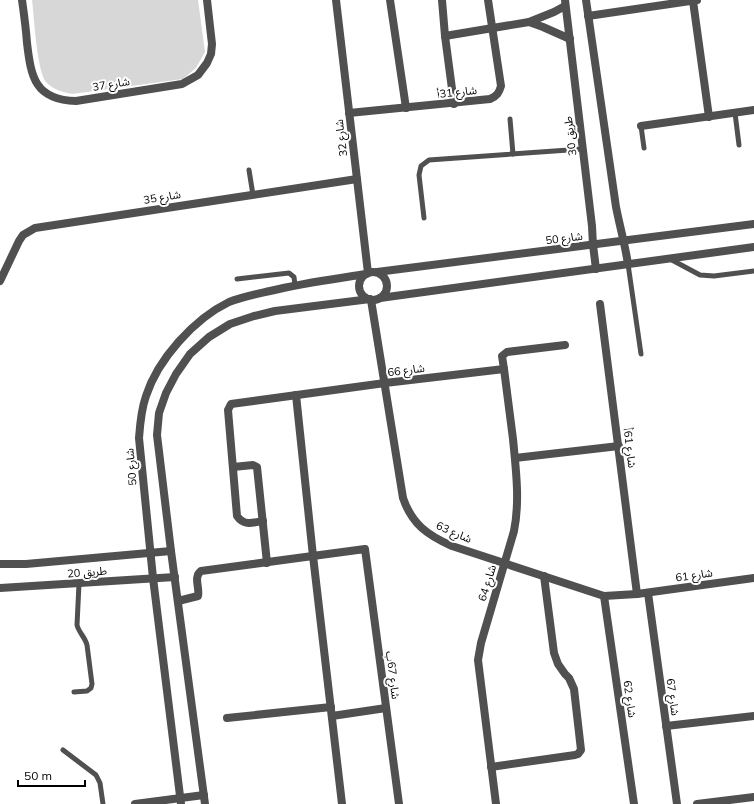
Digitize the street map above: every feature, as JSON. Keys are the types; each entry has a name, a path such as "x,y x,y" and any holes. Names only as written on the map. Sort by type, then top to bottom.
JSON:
{"street":[{"name":"شارع 37","path":"22,0 29,61 35,81 44,91 53,97 64,101 76,101 182,84 198,75 207,63 212,44 207,0"},
{"name":"شارع 32","path":"336,0 367,274"},
{"path":"390,0 406,108"},
{"path":"442,0 454,104"},
{"name":"شارع 31أ","path":"349,113 454,104 494,98 501,86 488,0"},
{"path":"586,0 616,207 625,241 628,264"},
{"path":"588,16 696,0 709,117"},
{"path":"445,36 529,22 554,12 565,3"},
{"name":"طريق 30","path":"565,3 596,269"},
{"path":"529,22 557,32 570,39"},
{"path":"641,126 754,110"},
{"name":"شارع 35","path":"0,281 18,241 22,235 34,228 357,179"},
{"name":"شارع 50","path":"377,272 754,224"},
{"path":"205,804 157,435 159,413 166,393 176,374 190,354 214,334 230,324 275,311 371,300 754,247"},
{"path":"371,300 363,295 360,288 361,280 367,274 377,272 384,277 387,284 386,292 380,298"},
{"name":"شارع 50","path":"180,801 152,578 139,438 142,410 146,396 154,376 165,358 194,327 210,313 230,302 250,295 295,285 367,274"},
{"name":"شارع 63","path":"371,300 403,498 413,519 422,529 432,537 442,542 604,596 637,594"},
{"name":"شارع 61أ","path":"600,304 637,594"},
{"path":"504,369 502,356 507,352 565,345"},
{"name":"شارع 66","path":"232,467 228,410 229,406 233,403 504,369"},
{"name":"شارع 64","path":"496,804 478,660 481,643 514,531 517,515 518,498 515,458 504,369"},
{"path":"296,395 342,804"},
{"path":"515,458 618,446"},
{"path":"263,521 248,524 243,522 237,516 232,467 253,465 257,468 263,521 267,562"},
{"name":"شارع 67ب","path":"313,556 365,549 399,804"},
{"name":"طريق 20","path":"0,564 26,564 171,550"},
{"path":"178,601 198,596 197,575 201,571 313,556"},
{"path":"491,767 575,755 581,750 574,689 569,678 564,674 558,664 554,653 544,576"},
{"name":"طريق 20","path":"0,588 175,577"},
{"name":"شارع 61","path":"637,594 754,578"},
{"name":"شارع 67","path":"648,593 677,804"},
{"name":"شارع 62","path":"604,596 634,804"},
{"path":"227,718 386,708"},
{"path":"666,726 754,716"},
{"path":"135,804 180,801 204,795"},
{"path":"697,804 754,798"}],"lane":[{"path":"735,113 739,144"},
{"path":"510,119 513,154"},
{"path":"641,126 644,148"},
{"path":"424,218 419,175 421,166 428,160 583,149"},
{"path":"249,170 253,195"},
{"path":"669,259 700,275 714,276 754,271"},
{"path":"628,264 641,354"},
{"path":"237,279 289,273 294,277 295,285"},
{"path":"74,692 87,691 91,688 92,684 86,639 78,630 77,625 79,584"},
{"path":"63,750 96,775 100,783 103,804"}],"shaded area":[{"path":"32,0 198,0 205,52 196,68 183,79 72,94 62,91 47,83 41,69 38,57"}]}
